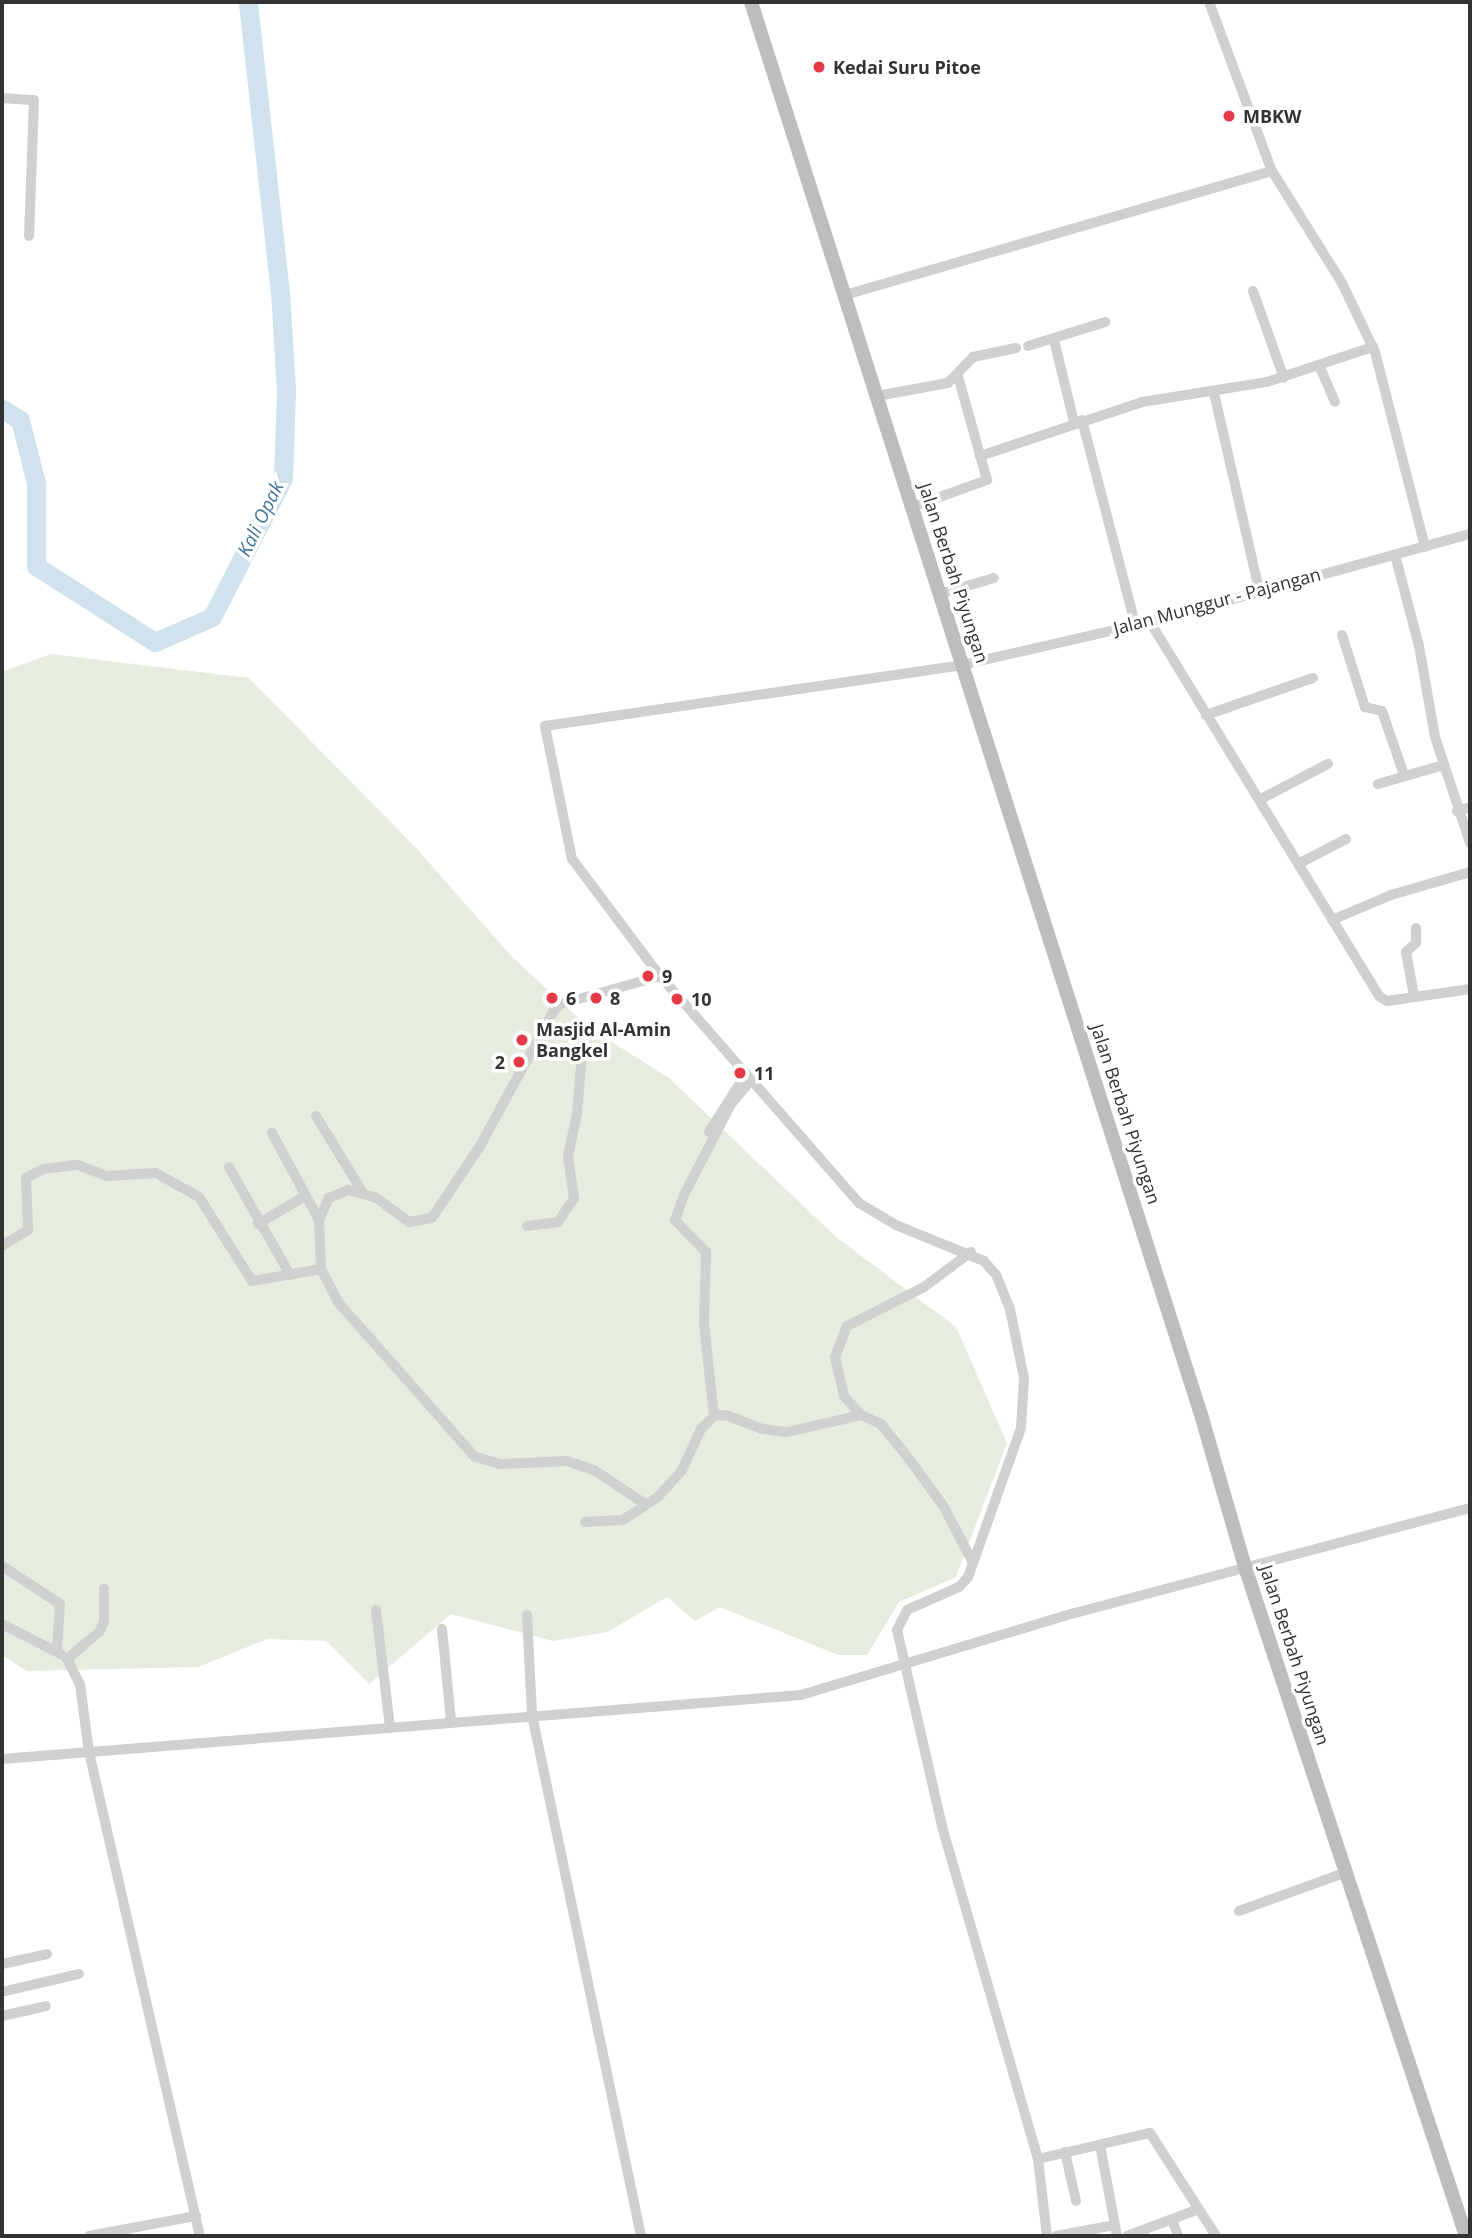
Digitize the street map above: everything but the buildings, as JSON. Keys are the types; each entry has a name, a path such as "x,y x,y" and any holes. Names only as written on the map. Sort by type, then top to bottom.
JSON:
{"street":[{"name":"Jalan Berbah Piyungan","path":"751,2 1202,1418 1245,1567 1348,1872 1466,2236"},
{"path":"1209,2 1272,171 1342,283 1373,347 1425,547"},
{"path":"2,98 34,100 29,236"},
{"path":"845,295 1272,171"},
{"path":"1253,291 1284,378"},
{"path":"1028,346 1105,322"},
{"path":"1054,340 1135,624"},
{"path":"980,456 1078,421 1174,394 1214,393 1284,378 1373,347"},
{"path":"877,396 948,383 958,376 973,357 1016,348"},
{"path":"1319,365 1335,402"},
{"path":"912,508 987,480 958,376"},
{"path":"1214,393 1259,590"},
{"name":"Jalan Munggur - Pajangan","path":"660,976 572,859 545,726 962,665 1150,622 1470,534"},
{"path":"1395,555 1444,765 1457,811 1470,843"},
{"path":"940,594 994,578"},
{"path":"1150,622 1382,1000 1470,989"},
{"path":"1342,635 1365,707 1382,711 1404,775"},
{"path":"1206,715 1313,678"},
{"path":"1259,800 1328,764"},
{"path":"1378,784 1444,765"},
{"path":"1457,811 1470,807"},
{"path":"1298,864 1346,839"},
{"path":"1332,920 1391,895 1470,872"},
{"path":"1414,996 1406,952 1416,943 1416,928"},
{"path":"316,1115 362,1191 409,1222 432,1218 480,1146 554,1010 561,1004 660,976 859,1203 896,1225 971,1252 997,1276 1010,1309 1024,1378 1021,1428 972,1562 960,1587 932,1596 907,1611 897,1630 942,1826 1038,2159 1047,2236"},
{"path":"527,1226 558,1222 574,1198 568,1156 578,1114 583,1041 572,1028"},
{"path":"709,1132 748,1077"},
{"path":"714,1416 704,1324 706,1252 675,1220 725,1115 748,1077"},
{"path":"272,1133 319,1220"},
{"path":"2,1246 28,1230 25,1186 33,1172 70,1165 107,1176 146,1171 199,1196 248,1279 258,1282 321,1269"},
{"path":"229,1167 258,1224 290,1275"},
{"path":"362,1191 338,1191 323,1207 319,1220 321,1269 357,1328 475,1457 500,1464 567,1461 594,1470 645,1504"},
{"path":"258,1224 305,1196"},
{"path":"971,1252 925,1287 847,1326 839,1337 835,1357 840,1383 861,1415 881,1424 911,1460 944,1507 972,1562"},
{"path":"585,1521 623,1520 658,1497 682,1470 701,1429 714,1416 726,1415 762,1429 788,1432 861,1415"},
{"path":"2,1759 801,1695 903,1662 1470,1508"},
{"path":"2,1566 60,1604 57,1651"},
{"path":"67,1659 99,1632 104,1621 104,1589"},
{"path":"376,1610 390,1727"},
{"path":"527,1615 532,1715 641,2236"},
{"path":"2,1624 57,1651 67,1659 80,1684 89,1752 200,2236"},
{"path":"442,1629 451,1721"},
{"path":"1240,1911 1348,1872"},
{"path":"2,1964 47,1954"},
{"path":"2,1992 79,1974"},
{"path":"2,2016 46,2006"},
{"path":"1038,2159 1150,2133 1196,2210 1216,2236"},
{"path":"1100,2145 1116,2236"},
{"path":"1065,2152 1076,2201"},
{"path":"1127,2236 1173,2222 1196,2210"},
{"path":"89,2236 196,2216"},
{"path":"1173,2222 1178,2236"},
{"path":"1056,2236 1114,2225"}],"shaded area":[{"path":"51,654 249,678 417,849 511,956 588,1027 669,1078 836,1237 956,1327 1007,1443 956,1577 899,1602 867,1655 838,1655 720,1607 695,1621 667,1597 607,1632 553,1641 451,1614 369,1684 326,1641 267,1639 198,1667 27,1671 2,1655 2,672"}],"waterway":[{"name":"Kali Opak","path":"2,409 20,420 36,483 36,566 155,642 212,617 283,478 286,390 280,293 248,2"}],"place":[{"name":"Kedai Suru Pitoe","path":"819,67"},
{"name":"MBKW","path":"1229,116"},
{"name":"9","path":"648,976"},
{"name":"6","path":"552,998"},
{"name":"8","path":"596,998"},
{"name":"10","path":"677,999"},
{"name":"Masjid Al-Amin Bangkel","path":"522,1040"},
{"name":"2","path":"519,1062"},
{"name":"11","path":"740,1073"}]}
